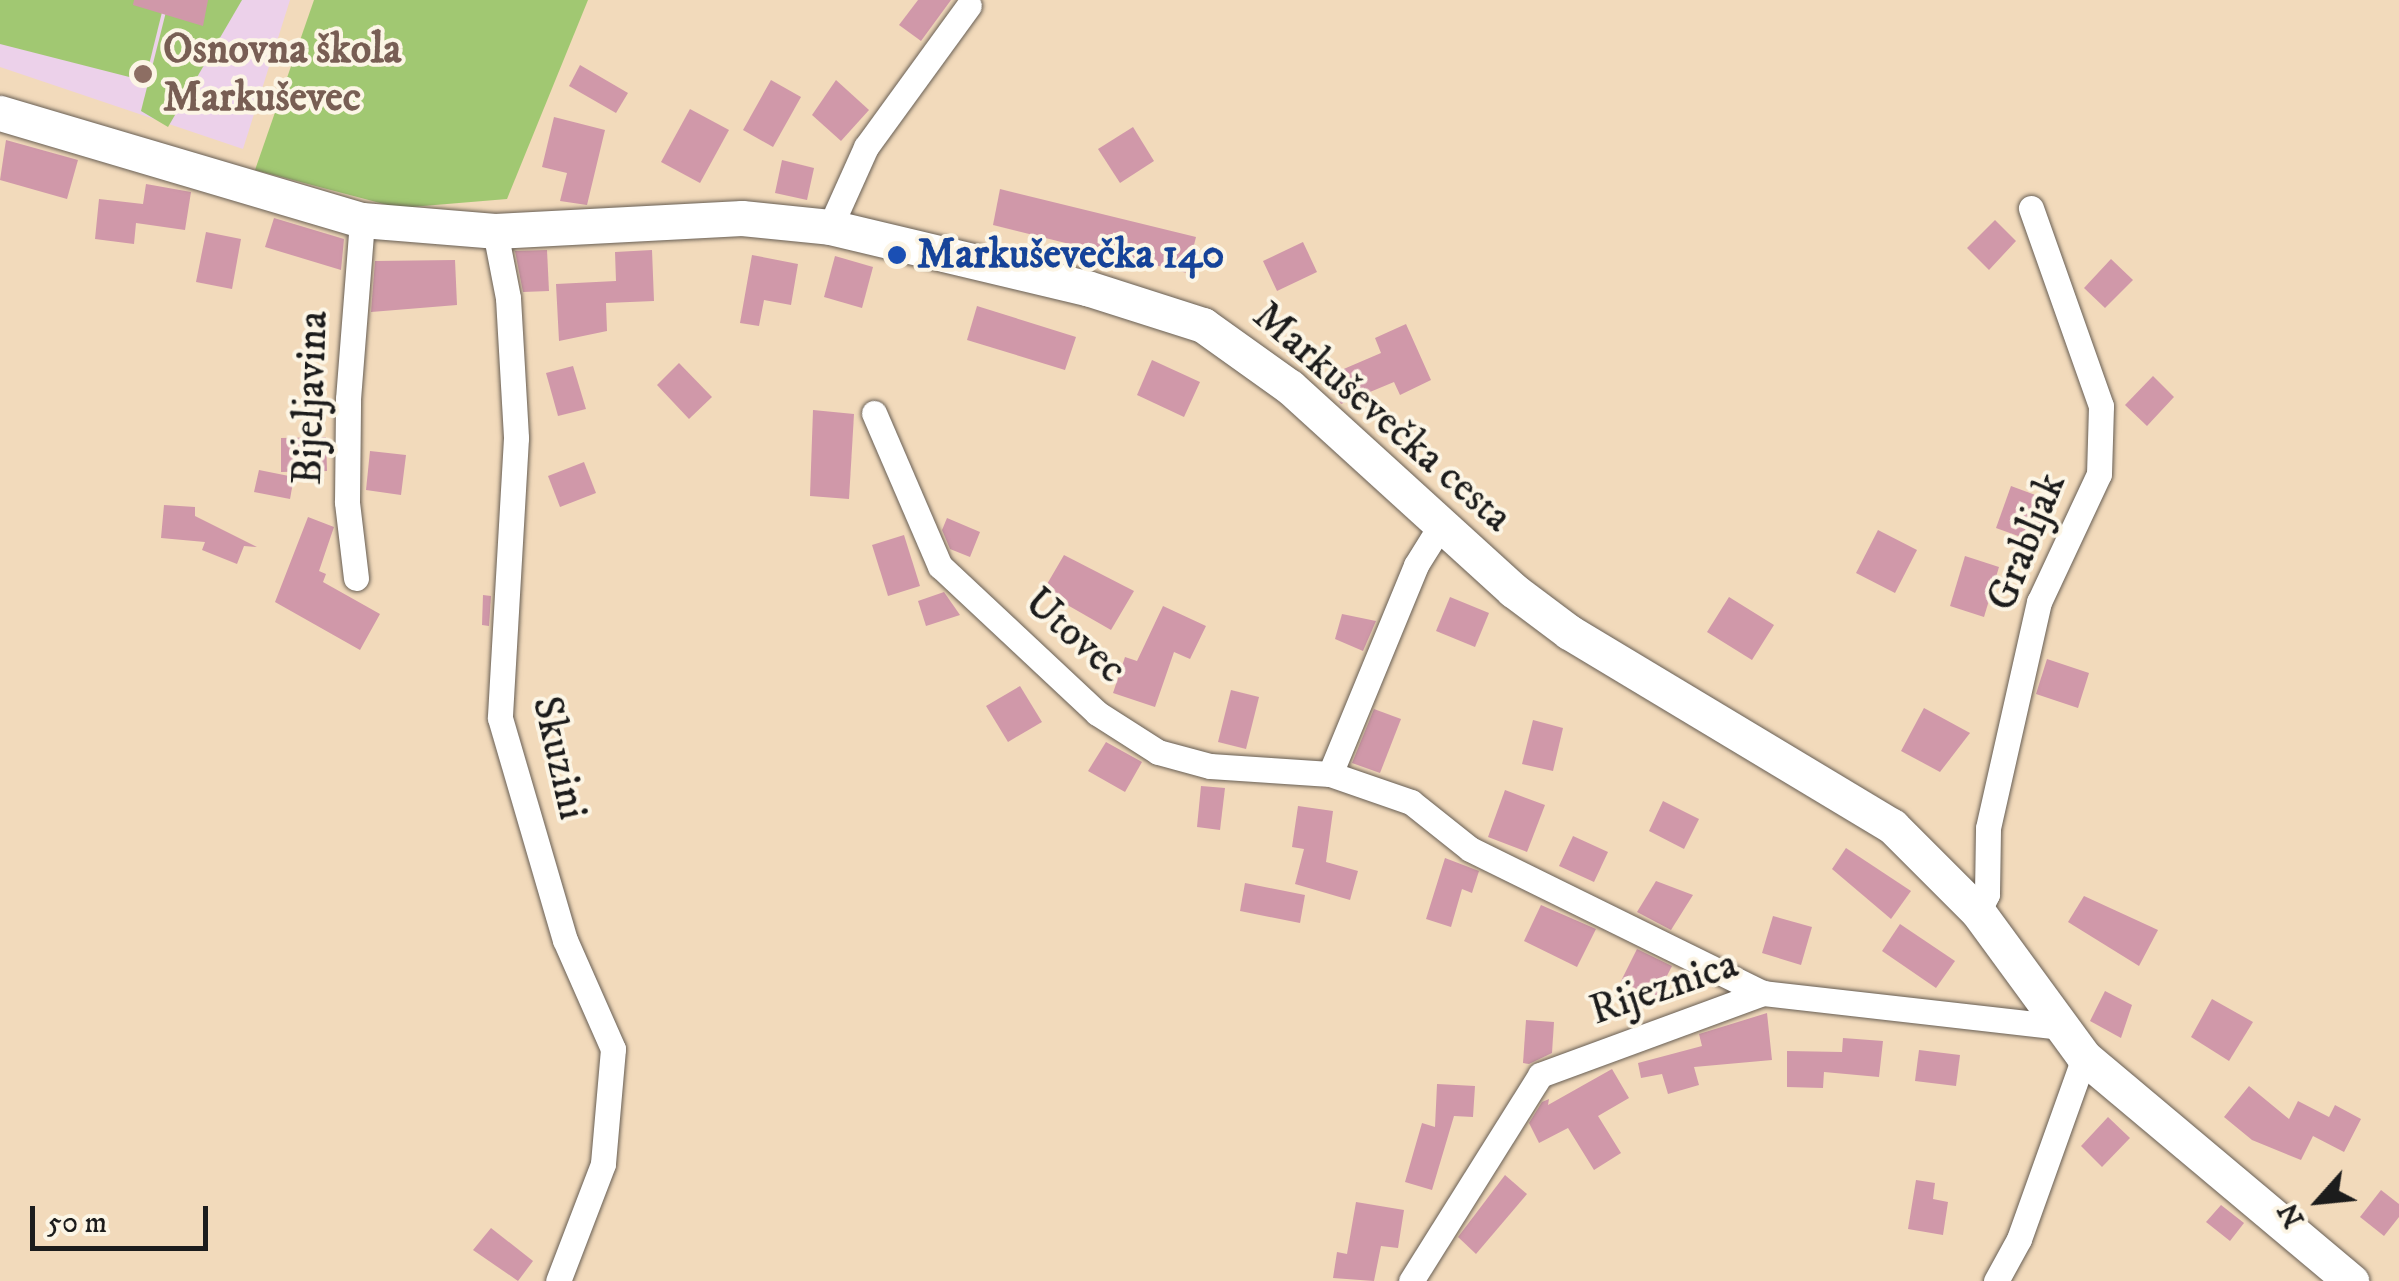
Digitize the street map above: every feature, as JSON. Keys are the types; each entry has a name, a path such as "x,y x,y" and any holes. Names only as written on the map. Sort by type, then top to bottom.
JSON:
{"main road":[{"name":"Markuševečka cesta","path":"0,113 362,220 495,231 742,218 830,227 1087,288 1203,325 1290,387 1441,524 1570,632 1892,826 1978,912 2084,1057 2351,1281"}],"street":[{"path":"830,227 866,147 969,5"},
{"name":"Grabljak","path":"1978,912 1986,894 1988,828 2039,602 2100,474 2102,406 2032,208"},
{"name":"Bijeljavina","path":"356,578 347,502 348,399 362,220"},
{"name":"Skuzini","path":"495,231 508,298 516,438 500,718 564,940 613,1049 602,1164 558,1281"},
{"name":"Utovec","path":"874,413 940,566 1098,714 1158,752 1210,766 1330,774 1411,802 1470,849 1763,994"},
{"path":"1330,774 1416,565 1441,524"},
{"name":"Rijeznica","path":"1411,1281 1540,1075 1763,994 2060,1027"},
{"path":"1996,1281 2019,1240 2084,1057"}],"shaded area":[{"name":"Osnovna škola Markuševec","path":"0,0 290,0 243,149 0,67"}],"green space":[{"path":"0,0 165,0 145,81 0,44"},
{"path":"169,0 242,0 168,127 141,111"},
{"path":"314,0 588,0 507,199 399,208 255,170"}],"building":[{"path":"134,0 208,0 203,26 133,5"},
{"path":"918,0 951,0 921,41 899,25"},
{"path":"580,65 628,93 616,113 569,86"},
{"path":"771,80 801,97 773,147 743,130"},
{"path":"836,80 869,110 841,141 812,115"},
{"path":"690,109 729,130 700,183 661,162"},
{"path":"554,117 605,130 587,205 560,201 567,173 542,167"},
{"path":"1133,127 1154,161 1120,183 1098,149"},
{"path":"6,140 78,160 67,199 0,180"},
{"path":"782,160 814,168 807,200 775,193"},
{"path":"146,184 191,192 185,230 136,223 134,244 95,239 99,199 143,204"},
{"path":"1000,189 1196,237 1187,273 993,225"},
{"path":"274,218 344,239 341,270 265,247"},
{"path":"1995,220 2016,241 1989,270 1967,248"},
{"path":"206,232 241,239 232,289 196,282"},
{"path":"1303,242 1317,272 1277,291 1263,261"},
{"path":"547,250 549,291 523,292 515,251"},
{"path":"652,250 654,301 606,303 607,331 559,341 556,284 616,281 615,252"},
{"path":"752,255 798,264 791,305 764,300 759,326 740,323"},
{"path":"835,256 873,267 862,308 824,297"},
{"path":"2111,259 2133,280 2105,308 2084,288"},
{"path":"455,260 457,305 371,312 375,261"},
{"path":"977,306 1076,337 1065,370 967,340"},
{"path":"1406,324 1431,380 1400,395 1394,382 1341,404 1325,377 1381,353 1375,338"},
{"path":"1152,360 1200,382 1184,417 1137,395"},
{"path":"679,363 712,397 689,419 657,385"},
{"path":"573,366 586,409 558,416 546,373"},
{"path":"2153,376 2174,397 2147,426 2125,405"},
{"path":"813,410 854,414 849,499 810,496"},
{"path":"326,437 327,471 281,472 281,438"},
{"path":"370,451 406,455 401,495 366,490"},
{"path":"584,462 596,493 560,507 548,476"},
{"path":"259,470 294,477 290,499 254,492"},
{"path":"2011,486 2049,500 2035,542 1996,528"},
{"path":"164,505 195,507 195,516 257,547 244,546 237,564 202,550 205,542 161,538"},
{"path":"308,517 334,527 319,571 326,574 323,582 380,614 360,650 275,602"},
{"path":"947,518 980,532 970,557 950,549 942,530"},
{"path":"1878,530 1917,550 1895,593 1856,573"},
{"path":"904,535 920,586 888,596 872,545"},
{"path":"1064,555 1134,591 1111,630 1043,591"},
{"path":"1965,556 1999,567 1984,617 1950,606"},
{"path":"944,592 960,615 926,626 918,601"},
{"path":"483,595 491,596 489,626 482,625"},
{"path":"1450,597 1489,613 1475,647 1436,631"},
{"path":"1729,597 1774,625 1752,660 1707,632"},
{"path":"1163,606 1206,626 1190,659 1174,652 1155,707 1113,693 1125,657 1137,661"},
{"path":"1342,614 1376,621 1363,651 1335,639"},
{"path":"2047,659 2089,673 2078,708 2036,694"},
{"path":"1020,686 1042,722 1008,742 986,706"},
{"path":"1231,690 1259,697 1246,749 1218,742"},
{"path":"1924,708 1970,733 1940,772 1901,751"},
{"path":"1374,709 1401,719 1380,773 1352,763"},
{"path":"1533,720 1563,728 1553,771 1522,764"},
{"path":"1106,742 1142,762 1125,792 1088,771"},
{"path":"1201,786 1225,788 1220,830 1197,827"},
{"path":"1505,790 1545,805 1527,852 1488,837"},
{"path":"1663,801 1699,819 1684,849 1649,831"},
{"path":"1298,806 1333,811 1326,862 1358,871 1350,900 1295,884 1304,849 1292,847"},
{"path":"1573,836 1608,852 1594,882 1559,866"},
{"path":"1846,848 1911,891 1891,919 1832,869"},
{"path":"1445,858 1479,871 1472,893 1462,889 1451,927 1426,919"},
{"path":"1656,881 1693,895 1671,930 1637,912"},
{"path":"1245,883 1305,895 1300,923 1240,911"},
{"path":"2084,896 2158,930 2139,966 2068,922"},
{"path":"1541,905 1596,929 1577,967 1524,941"},
{"path":"1773,916 1812,927 1801,965 1762,953"},
{"path":"1900,924 1955,961 1936,988 1882,951"},
{"path":"1637,949 1672,966 1655,999 1621,981"},
{"path":"2105,991 2132,1005 2121,1038 2090,1021"},
{"path":"2212,999 2253,1022 2229,1061 2191,1037"},
{"path":"1767,1013 1772,1060 1694,1067 1699,1085 1668,1094 1662,1074 1641,1078 1638,1063 1702,1046 1699,1034"},
{"path":"1526,1020 1554,1022 1552,1053 1529,1064 1523,1063"},
{"path":"1843,1038 1883,1041 1879,1077 1824,1072 1823,1088 1787,1087 1787,1051 1842,1052"},
{"path":"1919,1050 1960,1055 1956,1086 1915,1081"},
{"path":"1612,1069 1629,1098 1598,1116 1621,1153 1594,1170 1568,1128 1539,1143 1529,1123 1542,1102 1549,1099 1548,1105"},
{"path":"1437,1084 1475,1086 1473,1117 1454,1116 1432,1190 1405,1182 1422,1123 1435,1127"},
{"path":"2249,1086 2289,1119 2298,1101 2329,1117 2335,1105 2361,1119 2344,1152 2313,1136 2301,1160 2252,1140 2224,1117"},
{"path":"2108,1117 2130,1138 2102,1167 2081,1146"},
{"path":"1505,1175 1527,1194 1476,1254 1458,1237"},
{"path":"1916,1180 1935,1183 1933,1199 1948,1202 1943,1235 1908,1229"},
{"path":"2381,1190 2399,1204 2399,1217 2384,1236 2360,1217"},
{"path":"1356,1202 1404,1210 1398,1248 1381,1246 1374,1281 1333,1278 1337,1252 1347,1254"},
{"path":"2221,1205 2244,1223 2230,1241 2206,1222"},
{"path":"491,1228 533,1261 518,1281 473,1250"}],"place":[{"name":"Osnovna škola Markuševec","path":"143,74"},
{"name":"Markuševečka 140","path":"897,255"}]}
